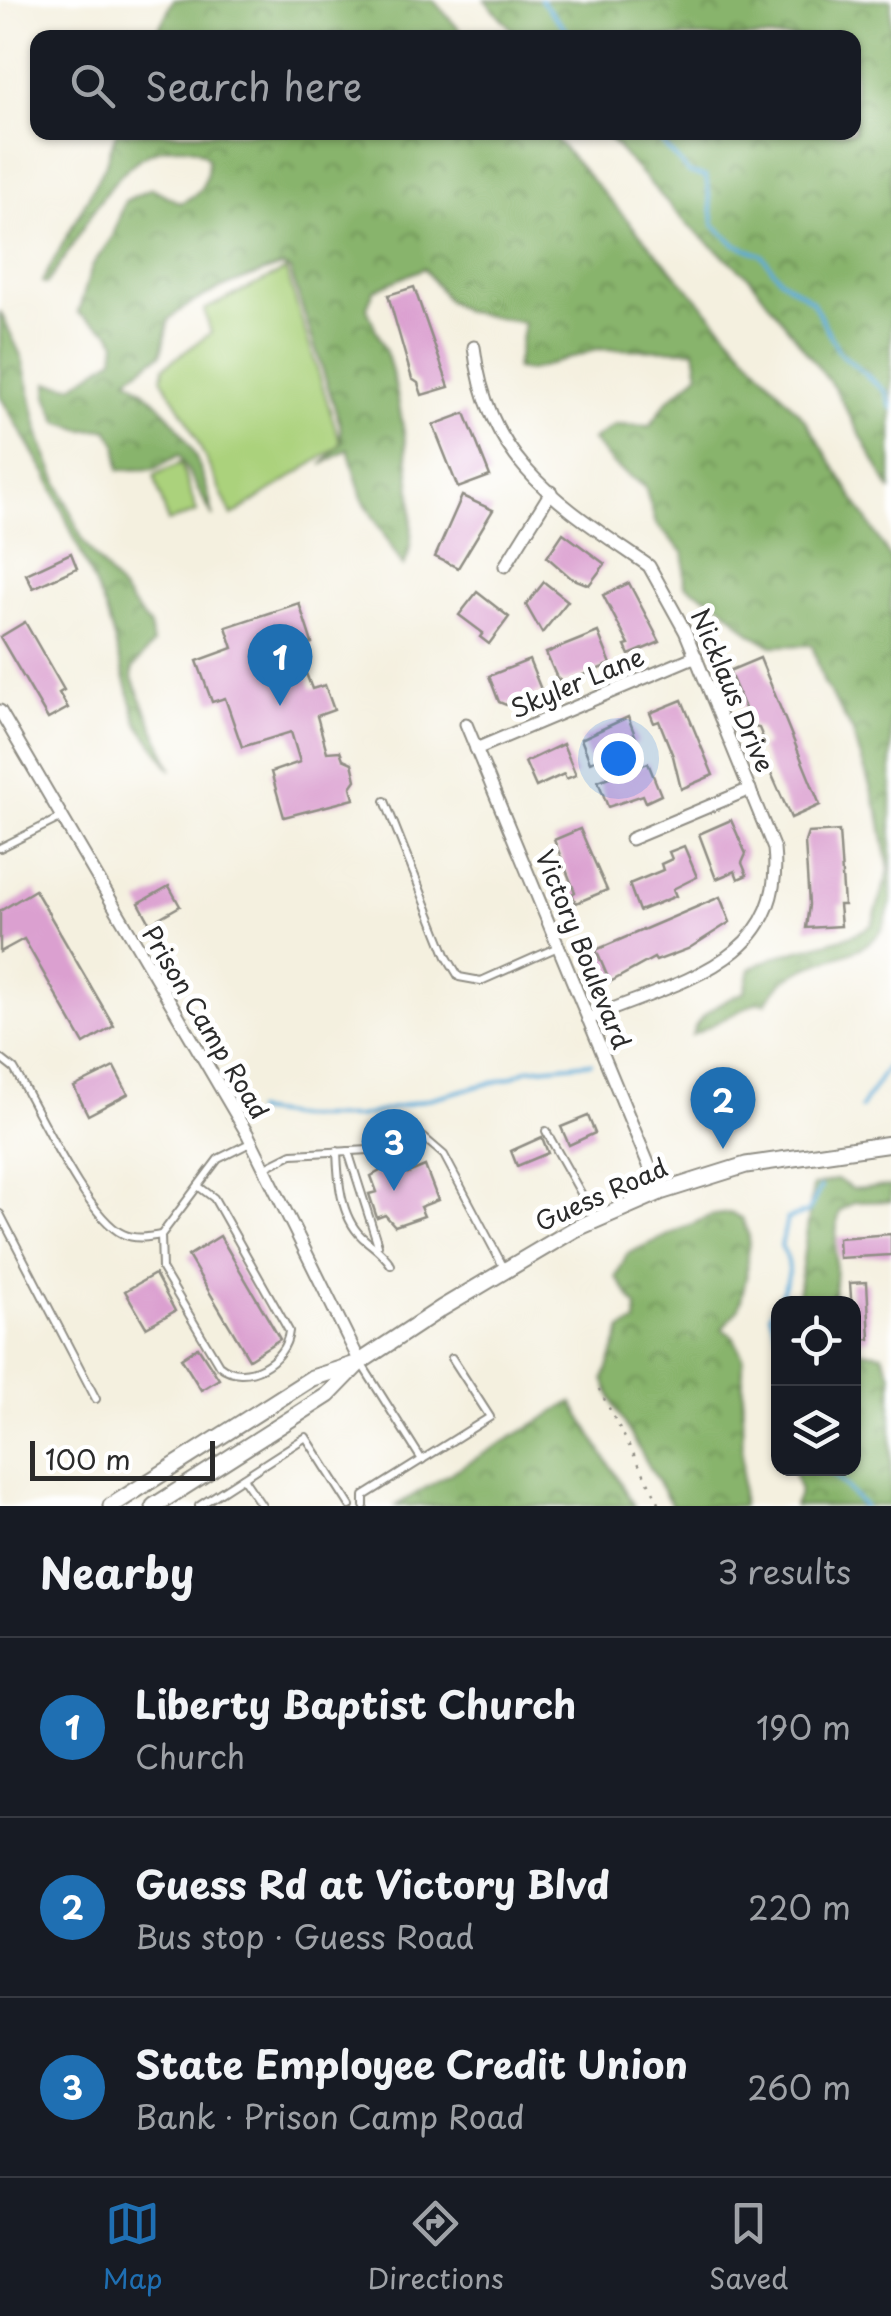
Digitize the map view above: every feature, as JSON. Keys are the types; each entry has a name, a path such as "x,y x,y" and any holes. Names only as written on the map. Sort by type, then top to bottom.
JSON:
{"main road":[{"name":"Guess Road","path":"111,1506 312,1378 360,1362 504,1270 596,1219 660,1192 783,1157 891,1144"},
{"name":"Guess Road","path":"154,1506 328,1396 360,1362"}],"street":[{"name":"Nicklaus Drive","path":"474,347 478,378 516,463 649,566 696,656 774,849 772,901 758,930 732,957 588,1019"},
{"path":"506,566 550,492"},
{"name":"Skyler Lane","path":"476,749 696,656"},
{"name":"Prison Camp Road","path":"0,711 252,1143 360,1362"},
{"name":"Victory Boulevard","path":"466,724 660,1192"},
{"path":"630,838 750,789"}],"lane":[{"path":"385,802 447,957 460,978 481,981 560,947"},
{"path":"0,848 60,818"},
{"path":"0,1058 14,1069 91,1202 118,1232 135,1238 162,1235"},
{"path":"546,1131 596,1219"},
{"path":"264,1168 292,1154 370,1150 414,1136 432,1141 444,1155 504,1270"},
{"path":"198,1186 214,1198 289,1331 287,1343 271,1361 248,1374 230,1373 219,1365 162,1269 162,1235 218,1158 252,1143"},
{"path":"338,1151 340,1193 356,1230 378,1246"},
{"path":"348,1151 378,1246 391,1265"},
{"path":"0,1214 96,1399"},
{"path":"364,1506 364,1496 490,1418 452,1358"},
{"path":"360,1362 422,1460"},
{"path":"199,1506 306,1437 350,1506"},
{"path":"243,1478 262,1506"}],"path":[{"path":"598,1389 660,1506"}],"green space":[{"path":"173,0 433,0 460,30 158,30"},
{"path":"485,0 891,0 891,491 835,389 750,278 690,227 610,140 861,140 861,30 513,30"},
{"path":"114,140 556,140 806,421 891,559 891,902 882,929 856,950 793,975 766,1003 757,1002 692,1035 706,1013 745,992 750,969 872,925 889,870 880,817 852,730 824,683 812,645 772,646 750,633 721,605 685,585 684,553 656,524 645,487 615,466 592,440 615,425 650,426 667,401 699,374 695,350 598,349 529,371 516,369 524,323 464,311 447,300 424,268 374,290 367,307 393,377 408,465 412,526 403,566 362,498 348,449 322,465 341,443 340,424 290,270 282,266 267,271 209,294 169,319 161,354 127,378 160,405 185,438 203,475 213,517 179,455 154,469 119,470 117,445 107,429 83,430 58,422 47,396 48,383 73,386 114,358 116,342 110,332 78,313 92,266 113,236 125,201 152,188 180,203 194,196 207,174 208,159 203,153 181,147 158,150 137,160 103,197 46,284 42,282 105,166"},
{"path":"286,270 341,445 232,516 186,417 162,379 164,367 211,333 204,310"},
{"path":"0,311 22,358 41,442 83,541 150,627 153,644 133,668 132,678 172,770 137,722 106,611 47,475 0,396"},
{"path":"181,463 197,512 168,522 154,475"},
{"path":"837,1179 852,1189 891,1186 891,1201 854,1202 840,1211 833,1296 798,1296 813,1186"},
{"path":"729,1213 742,1218 749,1237 739,1308 722,1329 733,1336 743,1358 742,1506 672,1506 615,1407 604,1379 622,1329 636,1323 637,1307 616,1277 627,1254 710,1216"},
{"path":"861,1351 882,1354 891,1375 891,1506 794,1506 800,1491 795,1476 861,1476"},
{"path":"572,1402 634,1506 395,1506"}],"building":[{"path":"414,287 449,387 422,395 412,379 388,295"},
{"path":"465,413 490,476 458,488 433,425"},
{"path":"462,496 493,510 458,568 435,557"},
{"path":"563,533 605,564 589,585 571,578 547,557"},
{"path":"71,553 77,568 33,588 26,574"},
{"path":"544,582 568,601 542,633 526,605"},
{"path":"629,583 660,642 629,655 625,646 629,645 603,595"},
{"path":"477,592 509,617 489,644 480,637 483,633 459,615"},
{"path":"299,603 312,643 297,650 312,689 325,685 334,710 317,716 327,752 340,751 343,759 352,763 356,780 351,787 354,799 284,817 271,772 300,762 291,732 242,747 225,698 212,702 197,661 233,648 226,627"},
{"path":"25,622 64,690 59,693 68,708 48,719 0,637"},
{"path":"598,632 611,664 563,683 546,653"},
{"path":"760,658 820,805 791,818 760,748 766,745 759,728 753,727 729,671"},
{"path":"529,660 542,692 506,705 499,702 489,676"},
{"path":"682,700 713,775 681,789 659,721 654,723 650,713"},
{"path":"628,717 638,743 590,762 581,739"},
{"path":"563,744 576,775 566,779 564,774 536,787 525,762"},
{"path":"648,763 661,795 646,802 643,795 608,807 598,781"},
{"path":"731,820 746,854 742,863 747,875 738,879 735,871 716,879 699,834"},
{"path":"580,829 607,890 576,903 554,840"},
{"path":"839,831 844,905 839,905 841,926 806,928 808,833"},
{"path":"684,846 697,877 673,889 676,896 639,911 629,884 663,870 661,864 672,859 669,852"},
{"path":"169,886 180,906 150,923 139,903"},
{"path":"35,890 114,1026 84,1044 24,939 0,952 0,911"},
{"path":"720,897 730,922 688,949 656,961 654,958 610,982 596,950"},
{"path":"114,1067 128,1094 88,1115 74,1087"},
{"path":"588,1116 595,1133 569,1145 561,1127"},
{"path":"542,1137 548,1153 517,1166 511,1151"},
{"path":"395,1163 404,1163 408,1173 425,1166 438,1200 420,1207 424,1216 395,1226 385,1215 377,1218 369,1194 377,1192 371,1176"},
{"path":"891,1234 891,1255 839,1258 838,1238"},
{"path":"220,1236 280,1339 249,1359 188,1256"},
{"path":"155,1274 175,1311 146,1327 125,1291"},
{"path":"867,1282 870,1339 861,1340 861,1296 851,1296 850,1283"},
{"path":"198,1347 219,1379 201,1390 181,1358"}],"waterway":[{"path":"541,0 566,30"},
{"path":"659,140 689,173 706,177 714,225 735,244 762,255 779,278 812,301 839,352 886,392 891,408"},
{"path":"861,1108 891,1061"},
{"path":"254,1111 298,1117 358,1117 510,1078 528,1069 591,1063"},
{"path":"780,1296 789,1273 781,1246 787,1219 808,1212 821,1187"},
{"path":"771,1312 771,1317"},
{"path":"835,1476 864,1506"}],"place":[{"name":"Liberty Baptist Church","path":"280,706"},
{"name":"Guess Rd at Victory Blvd","path":"723,1149"},
{"name":"State Employee Credit Union","path":"394,1191"}]}
